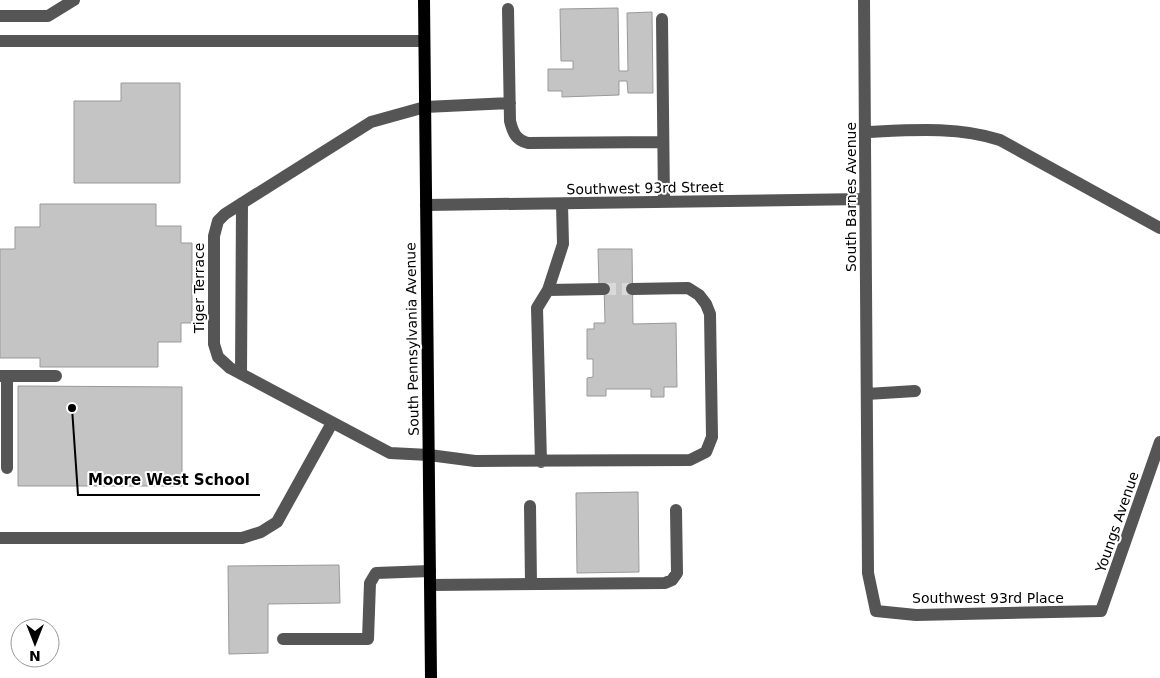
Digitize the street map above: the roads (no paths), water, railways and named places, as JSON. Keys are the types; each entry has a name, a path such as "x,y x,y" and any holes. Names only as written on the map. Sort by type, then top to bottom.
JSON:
{"main road":[{"name":"South Pennsylvania Avenue","path":"424,0 431,678"}],"street":[{"path":"0,16 48,16 74,0"},
{"name":"South Barnes Avenue","path":"864,0 868,574 876,610"},
{"path":"508,9 512,133 520,141 528,143 663,142"},
{"path":"662,18 664,202"},
{"path":"0,41 424,41"},
{"name":"Tiger Terrace","path":"510,103 425,107 372,122 225,214 215,228 216,352 221,361 241,374 390,454 429,455 475,462 690,460 706,452 712,437 710,314 706,304 699,295 688,288 632,289"},
{"path":"866,132 956,131 984,134 1000,140 1160,228"},
{"name":"Southwest 93rd Street","path":"426,205 865,199"},
{"path":"241,374 242,203"},
{"path":"540,462 537,308 548,290 563,244 562,204"},
{"path":"548,290 604,289"},
{"path":"7,468 4,376 56,376"},
{"path":"867,394 914,391"},
{"path":"0,538 242,538 261,532 277,522 332,423"},
{"name":"Youngs Avenue","path":"1101,611 1160,442"},
{"path":"530,506 531,584"},
{"path":"430,585 665,583 672,580 677,573 676,510"},
{"path":"283,639 368,639 370,583 376,573 430,570"},
{"name":"Southwest 93rd Place","path":"876,610 916,615 1101,611"}],"tunnel":[{"path":"604,289 632,289"}],"place":[{"name":"Moore West School","path":"72,408"}]}
